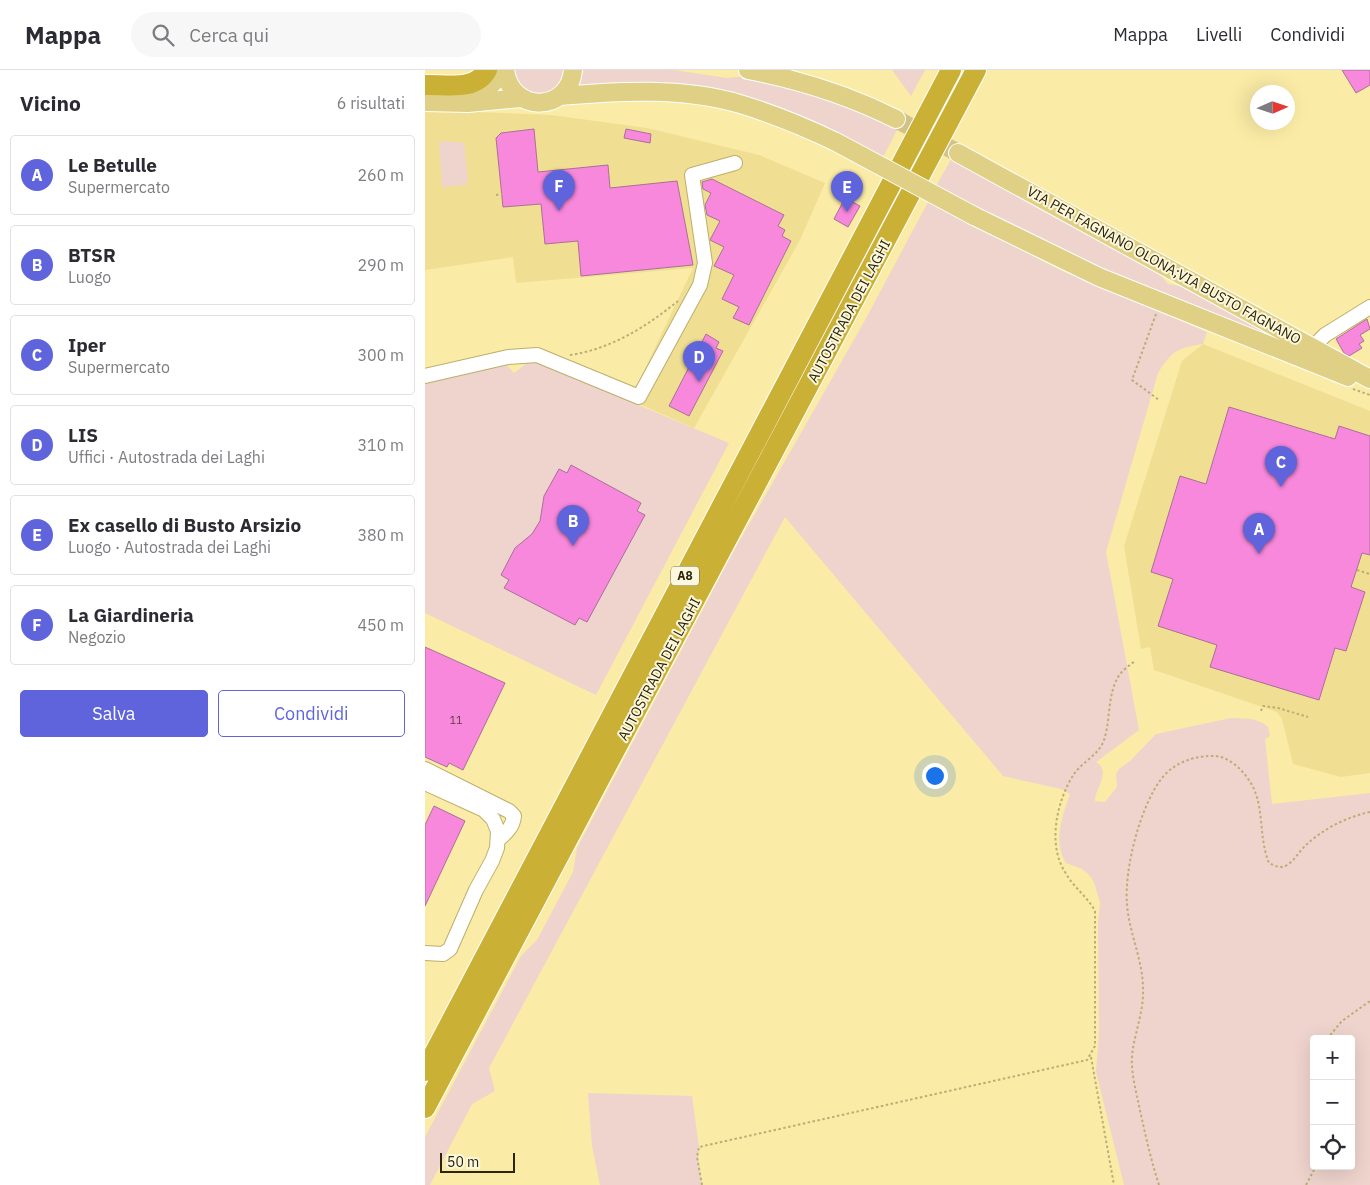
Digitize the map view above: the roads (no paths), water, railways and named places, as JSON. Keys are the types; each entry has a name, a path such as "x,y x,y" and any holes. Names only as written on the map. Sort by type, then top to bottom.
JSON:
{"highway":[{"path":"425,85 471,83 479,80 487,70"},
{"name":"AUTOSTRADA DEI LAGHI","path":"425,1108 965,90 978,70"},
{"name":"AUTOSTRADA DEI LAGHI","path":"425,1071 949,74"}],"main road":[{"path":"425,93 467,96 482,92 494,83 504,70"},
{"path":"504,70 509,86 521,98"},
{"path":"564,95 573,70"},
{"path":"748,70 790,78 834,91 896,119"},
{"name":"VIA PER FAGNANO OLONA;VIA BUSTO FAGNANO","path":"425,102 468,104 521,98 541,103 564,95 600,92 683,94 738,103 795,122 837,142 974,216 1099,277 1370,386"},
{"name":"VIA PER FAGNANO OLONA;VIA BUSTO FAGNANO","path":"958,152 1370,379"}],"street":[{"path":"564,95 583,105"},
{"path":"425,376 508,357 537,355 639,398 684,304 700,285 705,263 692,175 735,162"},
{"path":"1313,347 1325,335 1370,307"},
{"path":"425,770 514,816 508,832 499,839"},
{"path":"425,783 484,810 497,824 499,839 492,861 476,890 450,949 443,954 425,953"}],"tunnel":[{"path":"896,119 958,153"}],"place":[{"name":"La Giardineria","path":"559,211"},
{"name":"Ex casello di Busto Arsizio","path":"847,212"},
{"name":"LIS","path":"699,382"},
{"name":"Iper","path":"1281,487"},
{"name":"BTSR","path":"573,546"},
{"name":"Le Betulle","path":"1259,554"}]}
